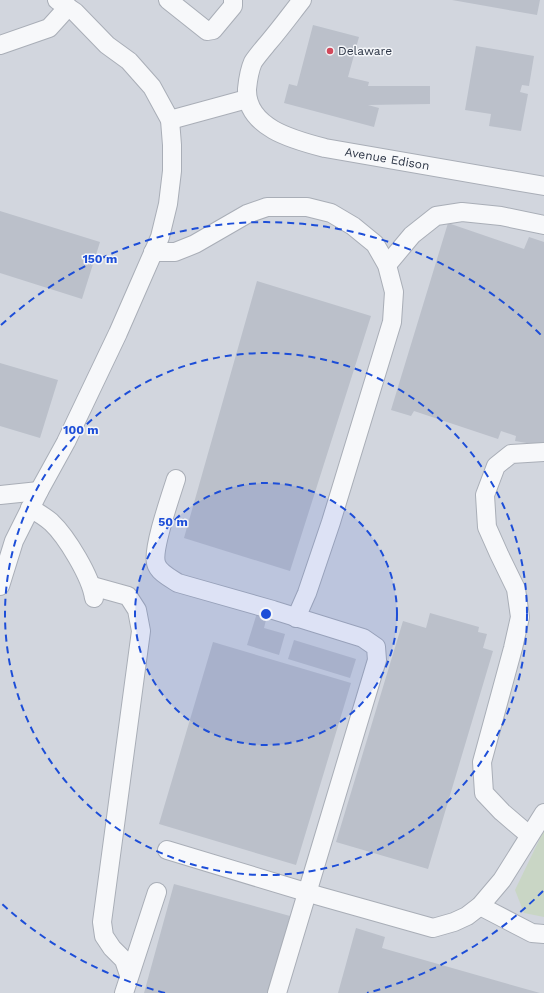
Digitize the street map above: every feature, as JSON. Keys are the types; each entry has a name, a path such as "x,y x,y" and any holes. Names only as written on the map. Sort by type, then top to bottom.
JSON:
{"street":[{"path":"168,0 207,31 213,30 233,6 233,0"},
{"path":"170,120 247,99 248,77 253,62 302,0"},
{"path":"0,45 49,28 69,4 107,45 128,60 152,87 170,120 172,145 172,171 168,204 160,238 118,333 66,442 30,508 2,567 0,586"},
{"name":"Avenue Edison","path":"247,99 254,114 264,124 286,136 304,143 325,148 544,186"},
{"path":"153,252 175,252 195,244 238,219 267,207 307,207 331,213 353,226 375,244 387,265 394,292 392,322 331,522 307,593 296,618"},
{"path":"387,265 412,235 436,216 462,212 501,216 544,225"},
{"path":"529,834 507,818 484,793 482,762 513,648 520,616 516,589 498,554 487,527 485,495 496,466 511,454 544,452"},
{"path":"176,479 156,548 156,563 166,576 178,583 363,638 376,647 378,660 277,993"},
{"path":"0,495 39,491"},
{"path":"30,508 50,522 67,540 93,593 128,596 137,610 141,631 102,922 104,936 112,948 124,960 129,975"},
{"path":"167,850 433,928 454,922 467,916 480,906 502,880 529,834 544,813"},
{"path":"124,993 157,892"},
{"path":"480,906 532,933 544,934"}],"shaded area":[{"path":"0,0 544,0 544,993 0,993"}],"green space":[{"path":"544,830 544,917 524,913 515,890"}],"building":[{"path":"452,0 540,0 537,15"},
{"path":"313,25 359,37 348,77 369,82 368,86 430,86 430,104 368,105 379,108 374,127 284,103 289,84 297,86"},
{"path":"476,46 534,56 529,86 522,85 520,92 528,94 521,131 489,126 491,114 465,110"},
{"path":"0,211 100,242 82,299 0,273"},
{"path":"448,223 524,249 529,237 544,242 544,446 515,441 516,436 501,431 498,439 414,411 411,416 391,410"},
{"path":"257,281 371,316 290,571 184,538"},
{"path":"0,363 58,380 40,438 0,426"},
{"path":"257,613 267,616 264,628 285,634 279,655 247,645"},
{"path":"430,613 479,627 478,632 487,634 483,648 493,651 428,869 336,842 403,621 426,628"},
{"path":"294,640 356,659 350,678 288,659"},
{"path":"213,642 351,683 296,865 159,824"},
{"path":"174,884 290,916 268,993 144,993"},
{"path":"356,928 385,937 382,948 540,993 338,993"}],"place":[{"name":"Delaware","path":"330,51"}]}
